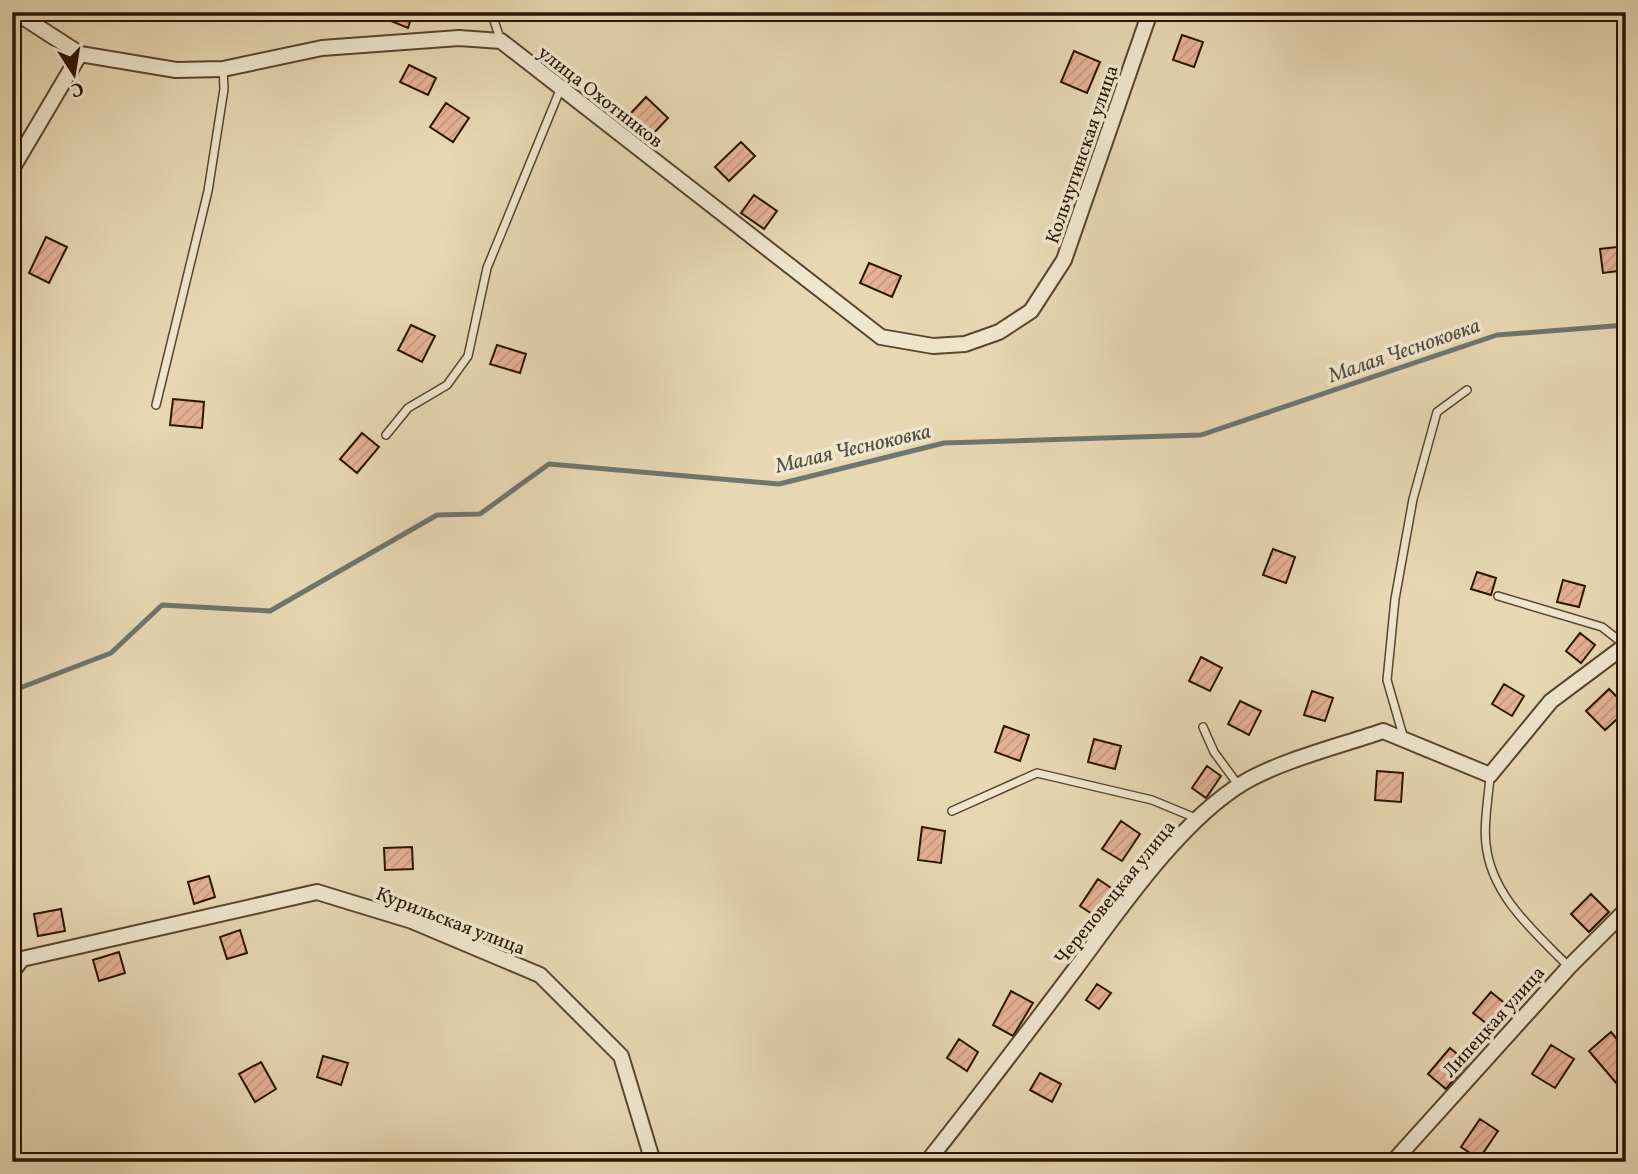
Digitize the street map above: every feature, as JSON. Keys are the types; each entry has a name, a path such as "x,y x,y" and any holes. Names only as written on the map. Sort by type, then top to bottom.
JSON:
{"street":[{"path":"15,12 80,54 176,70 223,69 322,48 459,38 501,41"},
{"name":"Кольчугинская улица","path":"965,344 999,332 1031,311 1064,260 1150,12"},
{"name":"улица Охотников","path":"501,41 559,89 881,337 933,346 965,344"},
{"path":"12,169 80,54"},
{"path":"1490,775 1551,701 1625,645"},
{"name":"Череповецкая улица","path":"927,1162 1125,903 1198,819 1239,786 1312,755 1383,731 1490,775"},
{"name":"Курильская улица","path":"12,972 23,959 317,892 412,921 540,975 621,1056 653,1162"},
{"name":"Липецкая улица","path":"1393,1162 1569,967 1626,910"}],"lane":[{"path":"491,12 501,41"},
{"path":"156,405 208,191 224,89 223,69"},
{"path":"386,435 408,408 447,385 468,356 487,268 559,89"},
{"path":"1405,740 1387,680 1395,598 1413,499 1437,412 1467,390"},
{"path":"1498,596 1602,627 1625,645"},
{"path":"1203,727 1214,752 1239,786"},
{"path":"952,811 1037,773 1152,800 1198,819"},
{"path":"1490,775 1486,844 1493,872 1513,908 1569,967"}],"building":[{"path":"369,12 413,12 408,28"},
{"path":"1182,35 1203,42 1194,67 1173,60"},
{"path":"1074,51 1100,62 1087,93 1061,82"},
{"path":"409,65 436,78 428,95 400,82"},
{"path":"646,97 668,118 652,135 630,114"},
{"path":"446,103 469,118 453,142 430,127"},
{"path":"741,142 755,156 729,181 715,167"},
{"path":"754,195 777,211 764,229 741,213"},
{"path":"46,237 67,247 49,283 29,273"},
{"path":"1626,246 1626,270 1603,273 1600,249"},
{"path":"869,263 901,276 892,297 860,283"},
{"path":"411,325 435,336 422,362 398,350"},
{"path":"497,345 526,354 520,373 490,364"},
{"path":"173,399 204,402 202,428 170,425"},
{"path":"362,433 379,447 357,473 340,459"},
{"path":"1273,549 1295,557 1286,583 1263,575"},
{"path":"1477,572 1496,578 1491,595 1471,589"},
{"path":"1563,580 1585,586 1579,607 1557,602"},
{"path":"1580,633 1595,645 1581,663 1566,651"},
{"path":"1201,657 1222,668 1210,691 1189,681"},
{"path":"1504,684 1524,696 1512,716 1492,704"},
{"path":"1609,689 1626,706 1626,711 1605,730 1586,711"},
{"path":"1312,691 1333,698 1325,721 1304,715"},
{"path":"1240,701 1261,711 1249,735 1228,724"},
{"path":"1004,726 1029,735 1020,761 995,752"},
{"path":"1094,739 1121,746 1115,769 1088,762"},
{"path":"1207,766 1221,776 1206,798 1192,788"},
{"path":"1377,771 1403,773 1401,802 1375,800"},
{"path":"1121,821 1140,834 1122,861 1102,849"},
{"path":"922,827 945,831 941,863 918,860"},
{"path":"412,847 413,869 385,870 384,848"},
{"path":"209,876 215,897 194,904 188,882"},
{"path":"1098,879 1117,892 1100,919 1080,906"},
{"path":"1591,894 1609,912 1589,932 1571,914"},
{"path":"61,909 65,931 38,936 34,914"},
{"path":"240,930 247,953 227,959 220,937"},
{"path":"119,952 125,973 99,981 93,960"},
{"path":"1097,984 1111,993 1099,1009 1086,1000"},
{"path":"1011,991 1033,1003 1013,1036 993,1025"},
{"path":"1491,992 1508,1006 1491,1027 1473,1013"},
{"path":"1611,1032 1626,1050 1626,1077 1617,1084 1589,1051"},
{"path":"959,1039 978,1052 967,1071 947,1058"},
{"path":"1551,1045 1574,1059 1555,1088 1532,1074"},
{"path":"1450,1048 1468,1063 1446,1089 1428,1074"},
{"path":"323,1056 348,1063 341,1085 317,1077"},
{"path":"261,1062 276,1089 255,1102 239,1074"},
{"path":"1040,1073 1061,1084 1052,1102 1030,1090"},
{"path":"1480,1119 1498,1131 1479,1159 1461,1147"}],"waterway":[{"name":"Малая Чесноковка","path":"12,691 111,653 162,605 270,611 437,515 480,514 549,464 779,484 944,443 1201,435 1497,335 1626,325"}]}
